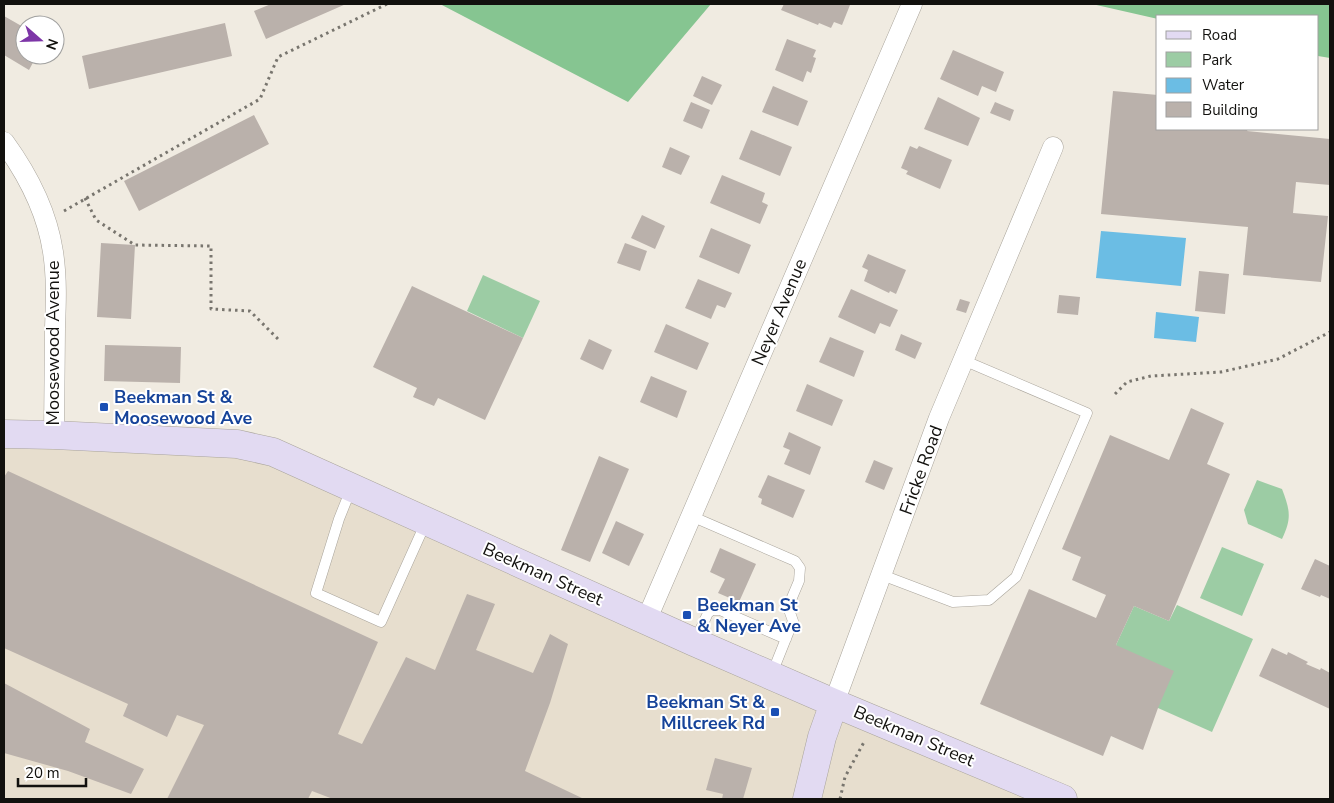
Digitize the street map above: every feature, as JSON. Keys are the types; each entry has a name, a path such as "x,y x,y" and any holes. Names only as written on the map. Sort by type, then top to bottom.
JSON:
{"main road":[{"name":"Beekman Street","path":"4,434 237,444 273,452 771,676 1063,799"},
{"name":"Fricke Road","path":"808,799 822,737 834,703"}],"street":[{"name":"Neyer Avenue","path":"646,621 912,4"},
{"name":"Moosewood Avenue","path":"4,142 19,162 34,191 46,221 53,252 56,284 54,435"},
{"name":"Fricke Road","path":"834,703 939,418 1053,147"}],"lane":[{"path":"882,575 953,602 989,600 1016,577 1086,412 963,360"},
{"path":"351,488 339,519 316,593 381,622 427,522"},
{"path":"691,516 795,561 800,568 799,581 788,607 793,621 771,676"},
{"path":"694,642 708,613 712,610 720,610 786,639"}],"path":[{"path":"46,221 260,99 278,57 387,4"},
{"path":"85,198 96,220 136,245 211,246 211,309 250,311 280,341"},
{"path":"1115,394 1127,382 1151,376 1221,372 1278,359 1330,332"},
{"path":"840,799 845,778 866,739"}],"shaded area":[{"path":"4,434 237,444 1063,799 4,799"}],"green space":[{"path":"440,4 711,4 628,102"},
{"path":"1092,4 1330,4 1330,58 1319,56 1319,15 1156,15 1156,19"},
{"path":"483,275 540,301 523,338 467,311"},
{"path":"1257,480 1282,489 1287,503 1289,519 1282,539 1248,524 1244,510"},
{"path":"1222,547 1264,564 1242,616 1200,598"},
{"path":"1177,605 1253,639 1212,732 1158,708 1116,645 1134,606 1169,621"}],"water":[{"path":"1101,231 1186,238 1181,286 1096,278"},
{"path":"1156,312 1199,317 1196,342 1154,338"}],"building":[{"path":"271,4 346,4 266,39 254,11"},
{"path":"784,4 850,5 842,25 834,22 831,28 819,23 818,25 781,10"},
{"path":"4,16 15,22 15,62 4,55"},
{"path":"225,23 232,56 89,89 82,56"},
{"path":"787,39 816,50 813,57 816,58 811,73 807,71 803,82 775,70"},
{"path":"953,50 1004,72 996,92 982,86 978,96 940,79"},
{"path":"21,65 32,65 29,70"},
{"path":"702,76 722,85 712,105 693,96"},
{"path":"773,86 808,101 798,126 762,112"},
{"path":"1113,91 1156,95 1156,130 1248,130 1330,139 1330,185 1296,182 1293,213 1328,216 1321,282 1243,275 1248,227 1101,214"},
{"path":"938,97 980,118 968,146 924,129"},
{"path":"691,102 710,110 702,129 683,121"},
{"path":"995,102 1014,110 1010,121 990,113"},
{"path":"254,115 269,144 139,211 124,181"},
{"path":"751,130 792,147 780,176 739,159"},
{"path":"910,146 917,149 919,146 952,160 940,189 906,174 908,171 901,168"},
{"path":"670,147 690,156 681,175 662,167"},
{"path":"722,175 765,193 762,202 768,205 760,224 710,203"},
{"path":"642,215 665,226 655,249 631,238"},
{"path":"711,228 751,245 739,274 699,257"},
{"path":"101,243 135,245 131,319 97,317"},
{"path":"625,243 647,251 640,271 617,263"},
{"path":"868,254 906,270 896,294 890,291 889,293 864,281 868,270 862,267"},
{"path":"1199,271 1229,274 1225,314 1195,311"},
{"path":"698,279 732,293 725,308 717,305 711,319 685,308"},
{"path":"412,286 523,338 485,420 438,398 434,406 413,397 417,388 373,367"},
{"path":"851,289 898,310 890,327 880,323 875,334 838,317"},
{"path":"1059,295 1080,297 1078,315 1057,313"},
{"path":"960,299 970,302 966,313 956,310"},
{"path":"666,324 709,343 697,370 654,352"},
{"path":"901,334 922,343 915,359 895,350"},
{"path":"830,337 864,351 854,377 819,362"},
{"path":"589,339 612,350 603,370 580,359"},
{"path":"105,345 181,347 180,383 104,381"},
{"path":"651,376 687,391 677,418 640,402"},
{"path":"807,384 843,400 832,426 796,411"},
{"path":"1191,408 1224,423 1207,464 1230,474 1169,621 1134,606 1116,645 1174,671 1143,750 1111,736 1103,756 980,704 1029,589 1096,618 1106,595 1072,580 1081,557 1062,549 1110,435 1169,460"},
{"path":"789,432 821,447 810,475 784,464 790,450 783,447"},
{"path":"599,456 629,469 590,562 561,550"},
{"path":"874,460 893,468 884,490 865,482"},
{"path":"8,471 378,642 338,734 362,744 406,657 435,670 467,594 495,604 476,650 533,673 550,634 568,644 550,703 525,771 584,799 333,799 312,791 308,799 167,799 204,725 177,715 167,737 123,716 128,704 4,648 4,477"},
{"path":"768,475 805,490 793,518 761,504 762,499 758,497"},
{"path":"616,521 644,534 629,566 602,553"},
{"path":"720,548 756,564 739,602 718,593 725,579 710,572"},
{"path":"1315,559 1330,566 1330,599 1301,589"},
{"path":"1272,648 1287,655 1288,652 1308,662 1306,664 1320,670 1321,668 1330,673 1330,709 1259,676"},
{"path":"4,683 90,729 85,742 144,769 131,794 68,771 4,753"},
{"path":"715,758 752,768 743,799 722,799 723,794 706,790"}],"place":[{"name":"Beekman St & Moosewood Ave","path":"104,407"},
{"name":"Beekman St & Neyer Ave","path":"687,615"},
{"name":"Beekman St & Millcreek Rd","path":"775,712"}]}
